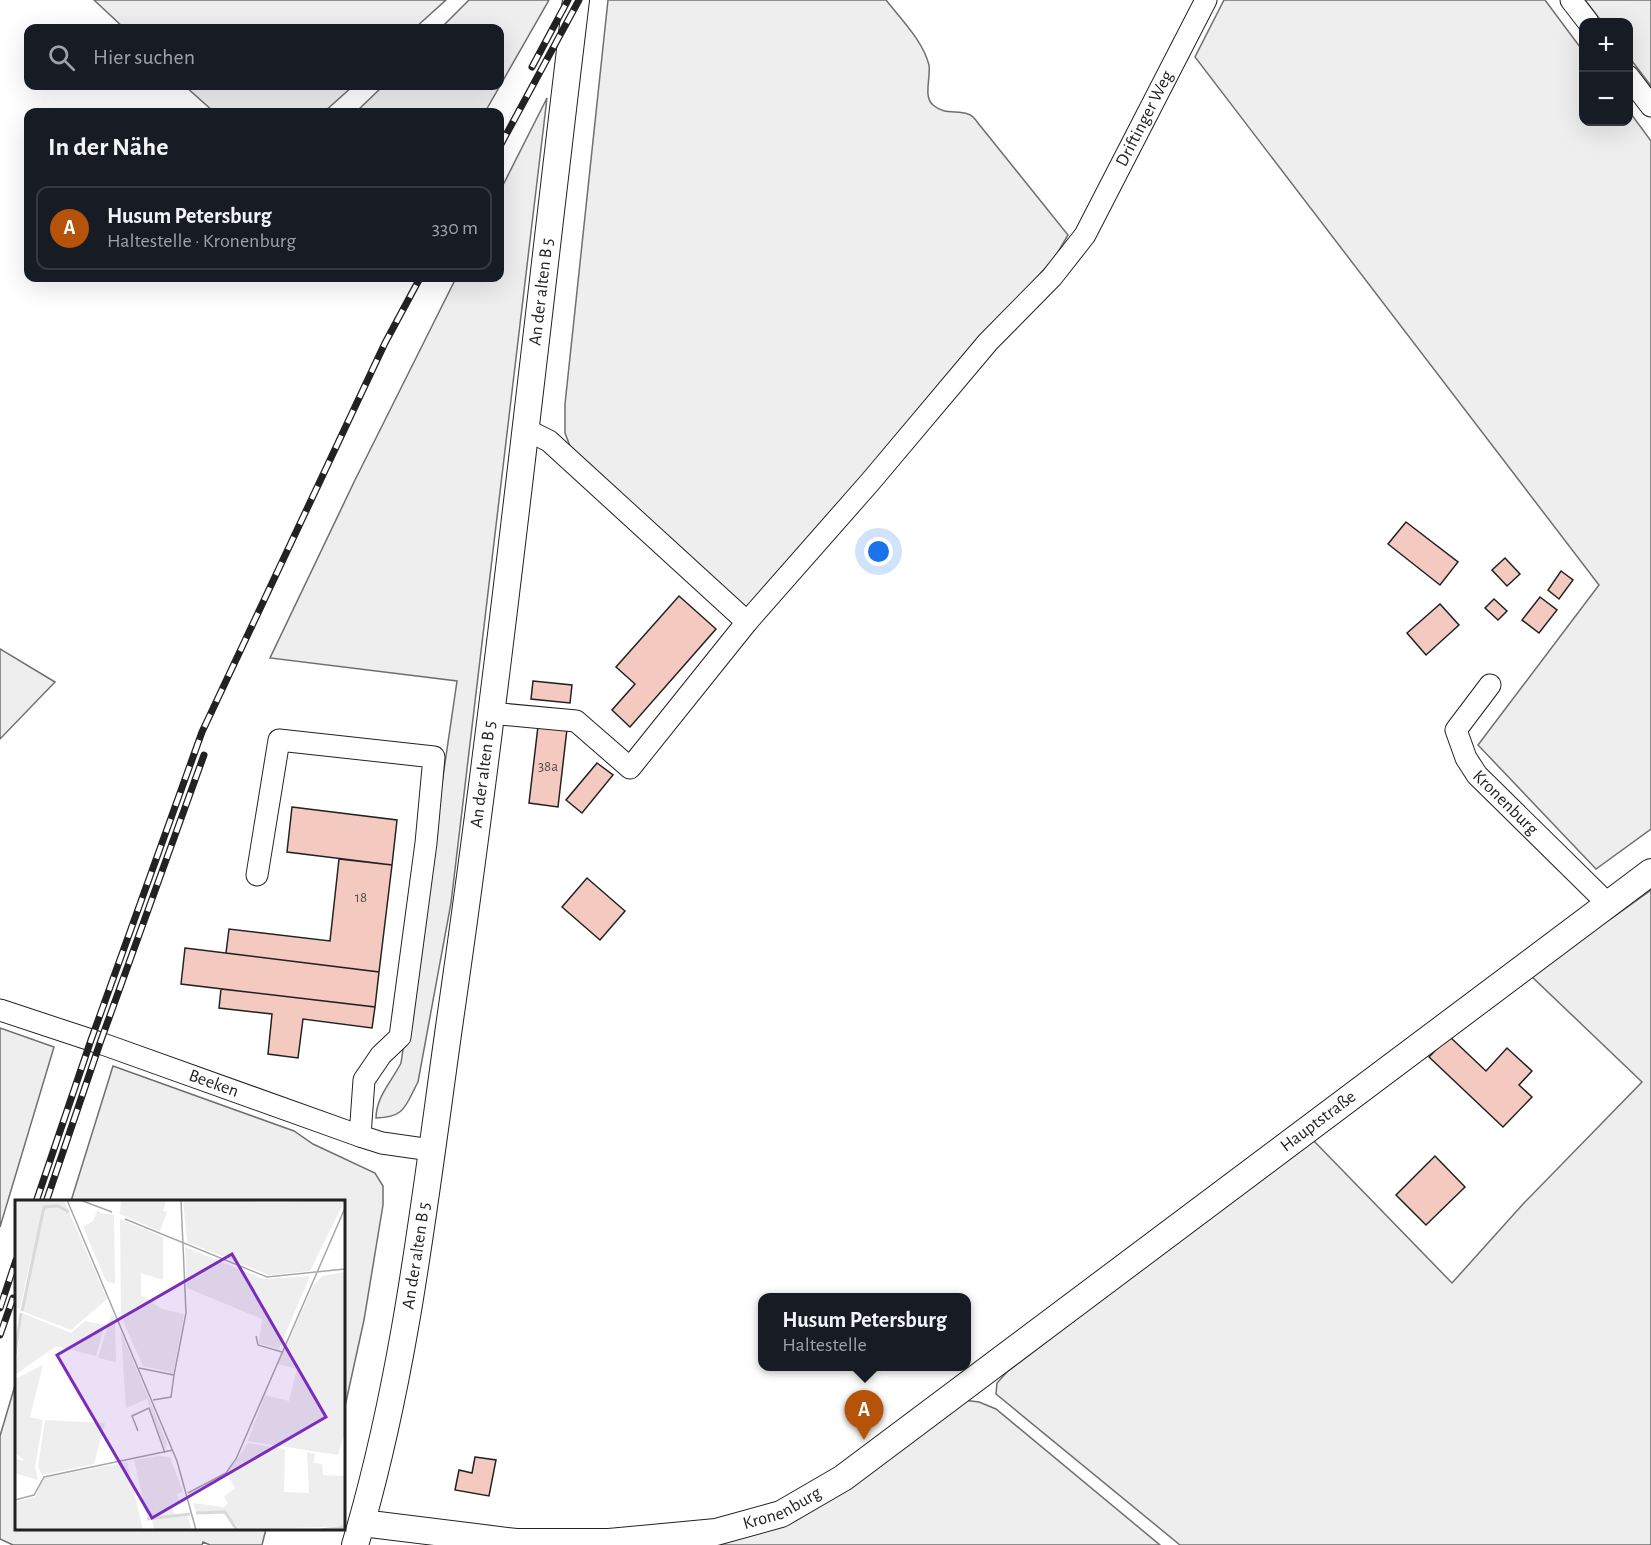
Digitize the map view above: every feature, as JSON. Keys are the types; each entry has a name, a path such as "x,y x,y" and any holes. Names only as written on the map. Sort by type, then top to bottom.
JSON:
{"main road":[{"name":"An der alten B 5","path":"358,1534 392,1391 418,1244 466,908 576,0"},
{"name":"Hauptstraße","path":"985,1371 1651,872"},
{"name":"Kronenburg","path":"358,1534 516,1542 609,1542 716,1532 781,1514 843,1478 985,1371"}],"street":[{"name":"Driftinger Weg","path":"490,713 576,720 630,768 747,622 871,481 988,342 1052,277 1085,235 1206,0"},
{"path":"1571,0 1585,18"},
{"path":"1633,81 1651,106"},
{"path":"525,429 549,441 747,622"},
{"name":"Kronenburg","path":"1490,685 1456,730 1466,758 1477,775 1608,904"},
{"path":"257,875 279,740 434,757 426,843 400,1037 381,1055 364,1080 360,1136"},
{"name":"Beeken","path":"0,1010 360,1136 382,1143 431,1150"}],"shaded area":[{"path":"94,0 446,0 419,24 120,24"},
{"path":"469,0 549,0 504,79 504,24 445,24"},
{"path":"608,0 886,0 922,47 929,65 928,97 933,105 942,110 964,113 974,118 1068,235 1055,257 746,608 570,446 565,433 565,404"},
{"path":"1224,0 1545,0 1579,46 1579,126 1633,126 1633,116 1651,141 1651,829 1596,869 1478,745 1599,585 1195,57"},
{"path":"1585,0 1651,0 1651,86 1633,62 1633,18 1599,18"},
{"path":"189,90 349,90 328,108 210,108"},
{"path":"379,90 498,90 487,108 360,108"},
{"path":"547,98 451,903 418,1082 403,1109 393,1115 376,1118 382,1096 401,1063 457,681 270,658 355,480 454,282 504,282 504,183"},
{"path":"0,649 55,682 0,739"},
{"path":"1651,890 1651,1545 1180,1545 996,1394 997,1383 1007,1372 1312,1139 1452,1283 1523,1204 1642,1082 1528,973"},
{"path":"0,1028 54,1047 0,1227"},
{"path":"113,1066 294,1131 313,1144 375,1173 383,1186 383,1205 364,1320 345,1406 345,1200 71,1200"},
{"path":"15,1385 15,1530 266,1530 262,1545 210,1545 203,1542 202,1545 13,1545 0,1539 0,1436"},
{"path":"963,1400 979,1402 996,1409 1160,1545 715,1545 785,1525"}],"building":[{"path":"1406,522 1458,562 1440,585 1388,544"},
{"path":"1505,558 1520,574 1507,586 1492,570"},
{"path":"1561,571 1573,580 1559,599 1548,590"},
{"path":"679,596 716,629 630,727 612,710 635,684 616,667"},
{"path":"1540,597 1557,610 1539,633 1522,620"},
{"path":"1494,599 1507,611 1498,620 1485,608"},
{"path":"1440,604 1459,625 1426,655 1407,633"},
{"path":"533,681 572,685 570,703 531,699"},
{"path":"538,726 567,729 558,807 529,803"},
{"path":"597,763 613,775 582,813 566,800"},
{"path":"292,807 397,820 392,865 287,852"},
{"path":"339,859 392,865 379,972 226,953 229,929 330,941"},
{"path":"587,878 625,911 600,940 562,907"},
{"path":"185,948 379,972 375,1007 181,984"},
{"path":"221,989 375,1007 372,1028 303,1019 298,1058 268,1054 272,1014 219,1008"},
{"path":"1449,1036 1486,1071 1507,1048 1532,1071 1519,1085 1532,1097 1503,1127 1429,1057"},
{"path":"1435,1156 1465,1187 1426,1225 1396,1195"},
{"path":"475,1457 496,1460 489,1496 455,1490 459,1470 472,1473"}],"railway":[{"path":"532,67 568,0"},
{"path":"504,139 579,0"},
{"path":"37,1200 91,1040 202,732 385,343 418,282"},
{"path":"47,1200 100,1043 204,755"},
{"path":"0,1308 15,1263"},
{"path":"0,1335 13,1298"}],"place":[{"name":"Husum Petersburg","path":"864,1440"}]}
